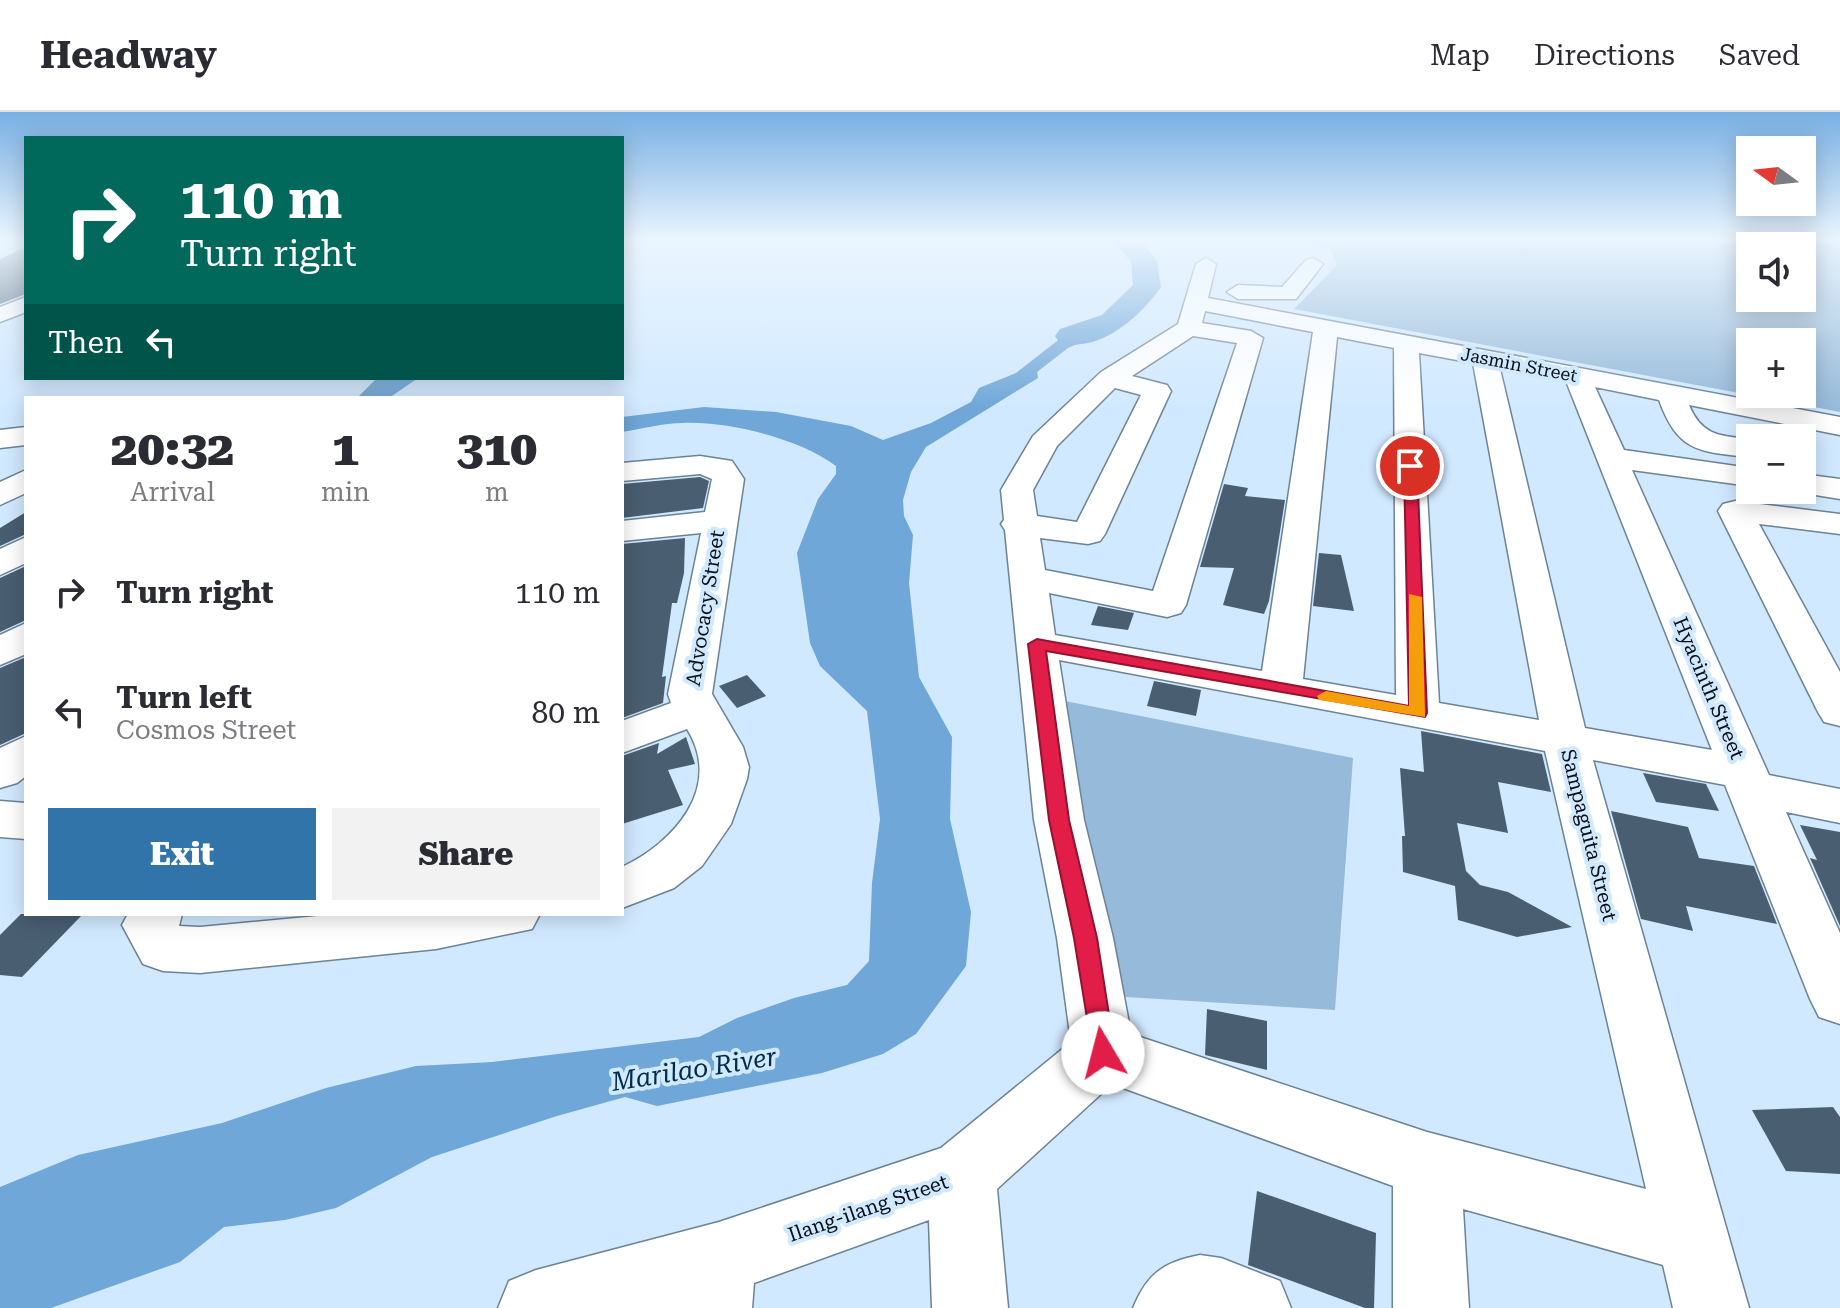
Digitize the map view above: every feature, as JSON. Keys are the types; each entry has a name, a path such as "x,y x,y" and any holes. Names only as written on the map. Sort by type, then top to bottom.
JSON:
{"street":[{"path":"1196,306 1198,297"},
{"path":"1266,297 1196,306 1110,378 1044,442 1017,490 1018,524 1029,578 1059,820 1085,938 1103,1053 1427,1165 1690,1237"},
{"path":"0,315 24,305"},
{"path":"1029,578 1167,605 1251,338 1196,306"},
{"name":"Jasmin Street","path":"1196,306 1326,326 1840,426"},
{"path":"1281,688 1326,326"},
{"path":"1406,343 1418,713"},
{"name":"Sampaguita Street","path":"1485,359 1565,740 1690,1237 1711,1308"},
{"name":"Hyacinth Street","path":"1577,376 1840,999"},
{"path":"1018,524 1088,534 1157,391 1110,378"},
{"path":"1671,394 1685,431 1700,441 1736,446"},
{"path":"0,439 24,436"},
{"path":"1612,458 1736,475"},
{"name":"Advocacy Street","path":"624,472 700,465 721,468 728,479 690,694 694,710 712,731 725,767 712,819 680,858 624,887"},
{"path":"0,495 24,481"},
{"path":"1816,486 1840,489"},
{"path":"1840,524 1735,511 1840,712"},
{"path":"624,531 719,521"},
{"path":"0,564 24,549"},
{"path":"0,621 24,623"},
{"path":"0,653 24,636"},
{"path":"1037,644 1565,740 1748,780 1840,806"},
{"path":"624,737 694,710"},
{"path":"0,772 24,753"},
{"path":"0,819 24,821"},
{"path":"154,916 150,925 163,948 200,950 436,927 501,916"},
{"name":"Ilang-ilang Street","path":"536,1308 716,1284 962,1175 1103,1053"},
{"path":"1427,1165 1431,1308"},
{"path":"962,1175 970,1308"},
{"path":"1171,1308 1181,1296 1209,1290 1253,1308"}],"shaded area":[{"path":"1306,297 1736,297 1736,312 1816,312 1816,297 1840,297 1840,412 1816,407 1816,328 1736,328 1736,392 1294,309"},
{"path":"1060,700 1353,758 1335,1010 1110,996"}],"water":[{"name":"Marilao River","path":"1129,297 1145,299 1125,323 1068,348 1037,372 1038,378 926,447 911,472 903,500 904,516 913,535 909,583 919,677 952,737 950,819 971,912 966,966 916,1034 883,1054 822,1073 657,1106 625,1097 557,1116 432,1157 336,1208 285,1220 224,1227 180,1262 51,1308 0,1308 0,1187 78,1155 222,1123 326,1088 416,1066 492,1062 699,1037 737,1018 794,998 847,985 869,961 872,883 880,819 867,711 820,666 810,643 797,553 818,499 836,474 836,466 784,440 742,429 683,423 624,432 624,417 704,407 776,412 851,426 883,440 931,423 971,402 979,388 1016,373 1066,334 1111,315"},
{"path":"375,380 415,380 392,396 359,396"}],"building":[{"path":"0,297 19,297 0,304"},
{"path":"700,477 709,481 703,508 624,518 624,484"},
{"path":"1224,484 1248,488 1245,496 1285,500 1269,601 1264,614 1223,605 1234,568 1200,567"},
{"path":"24,513 24,535 0,546 0,528"},
{"path":"685,538 684,573 677,603 672,603 662,677 666,676 663,703 624,717 624,544"},
{"path":"1319,553 1341,555 1354,611 1313,606"},
{"path":"24,567 24,621 0,632 0,578"},
{"path":"1098,606 1134,613 1128,630 1091,625"},
{"path":"24,658 24,734 0,745 0,668"},
{"path":"747,675 766,696 737,708 719,686"},
{"path":"1154,681 1201,690 1196,716 1147,706"},
{"path":"1421,731 1542,754 1551,792 1498,782 1508,833 1457,823 1466,871 1480,885 1508,892 1572,927 1517,937 1458,920 1455,886 1403,872 1402,836 1405,836 1400,768 1424,772"},
{"path":"686,737 695,764 668,770 683,805 624,823 624,755 659,743 657,754"},
{"path":"1643,773 1706,784 1719,811 1656,802"},
{"path":"1611,811 1688,827 1699,858 1754,866 1777,924 1686,906 1693,931 1641,919"},
{"path":"1800,825 1840,832 1840,926 1810,858 1817,860"},
{"path":"21,914 81,916 22,977 0,975 0,935"},
{"path":"1207,1009 1267,1021 1267,1070 1205,1055"},
{"path":"1833,1107 1840,1117 1840,1174 1786,1171 1752,1110"},
{"path":"1257,1191 1376,1233 1374,1308 1365,1308 1248,1265"}],"waterway":[{"path":"1071,336 1113,322 1137,297"}],"slow traffic":[{"path":"1326,696 1418,713 1414,597"}],"route":[{"path":"1103,1053 1085,938 1059,820 1037,644 1418,713 1410,466"}]}
